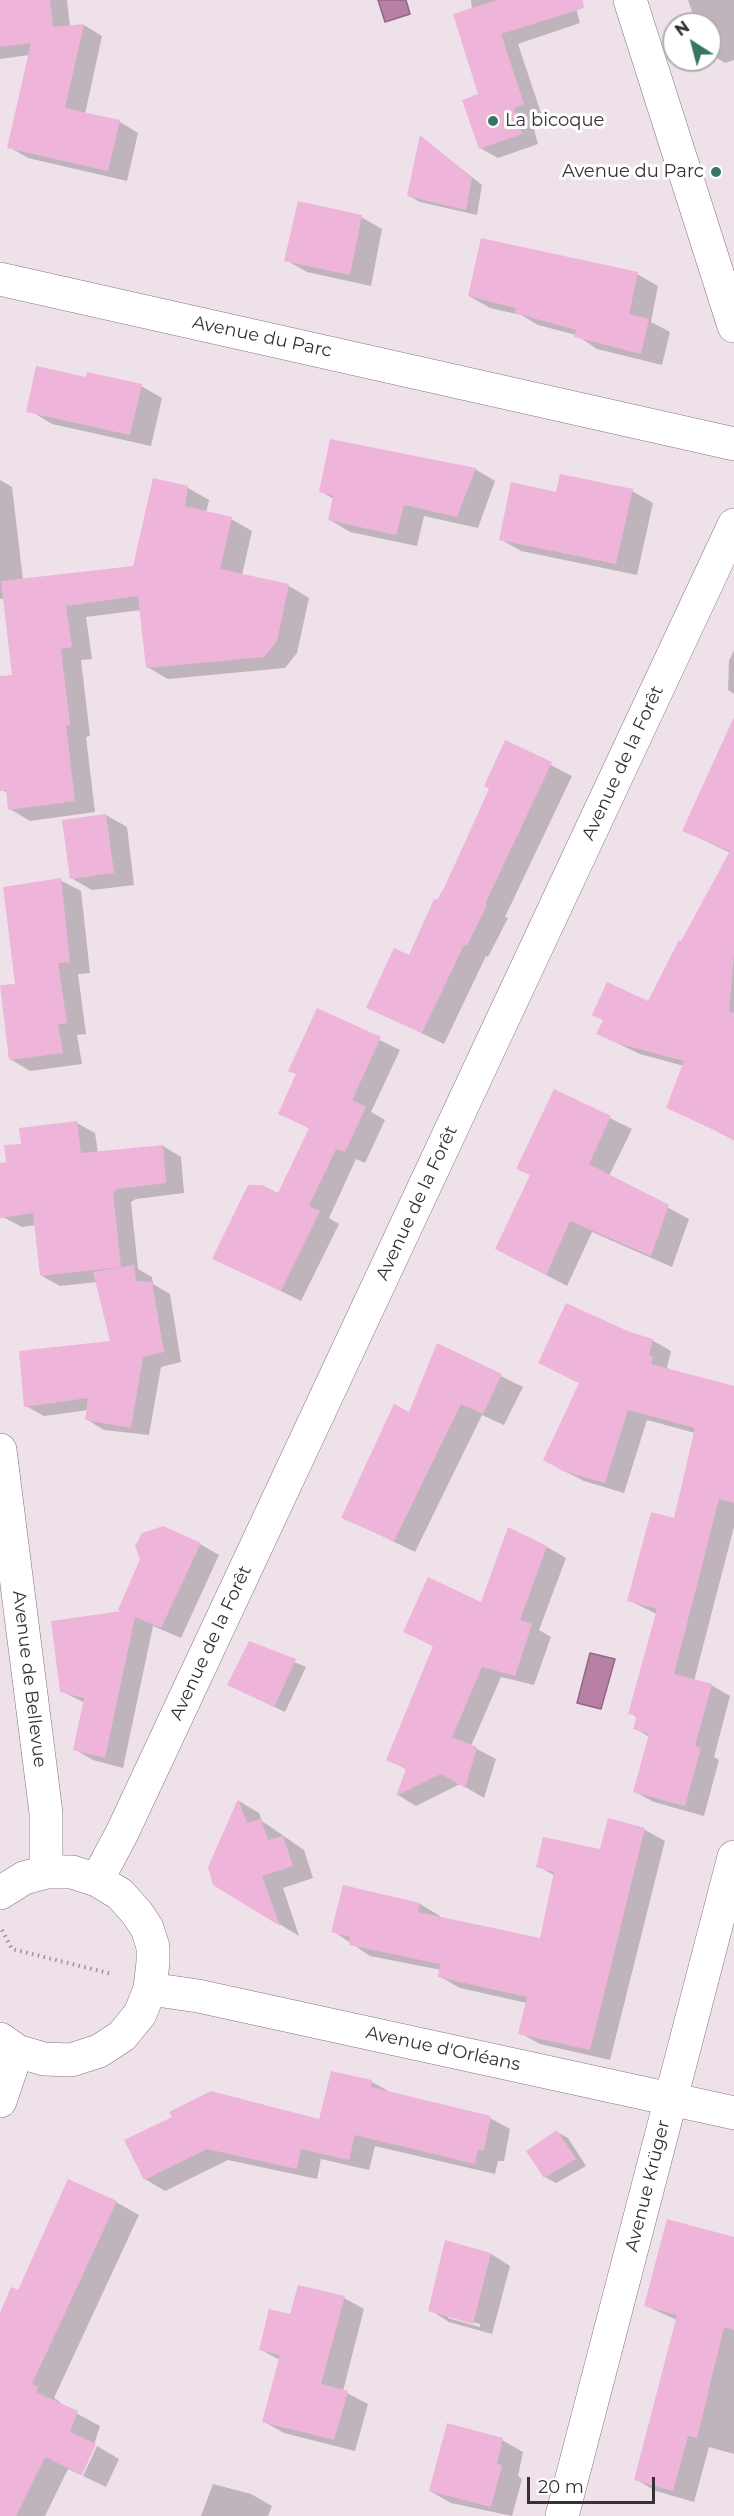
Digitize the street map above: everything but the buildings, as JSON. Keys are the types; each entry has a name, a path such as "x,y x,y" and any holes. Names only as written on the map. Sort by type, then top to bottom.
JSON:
{"street":[{"path":"630,0 734,326"},
{"name":"Avenue du Parc","path":"0,279 734,444"},
{"name":"Avenue de la Forêt","path":"97,1880 122,1833 734,525"},
{"name":"Avenue de Bellevue","path":"0,1450 46,1814 46,1872"},
{"name":"Avenue Krüger","path":"562,2516 734,1857"},
{"path":"0,1893 24,1878 46,1872 72,1872 97,1880 120,1893 137,1913 147,1928 153,1947 150,1989 140,2014 122,2036 99,2051 71,2060 44,2059 8,2045 0,2101"},
{"name":"Avenue d'Orléans","path":"150,1989 198,1996 734,2113"}],"path":[{"path":"0,1927 12,1949 118,1976 153,1947"}],"shaded area":[{"path":"378,0 406,0 410,14 385,22"},
{"path":"590,1653 615,1659 601,1709 577,1703"}],"place":[{"name":"La bicoque","path":"493,121"},
{"name":"Avenue du Parc","path":"716,172"}]}
